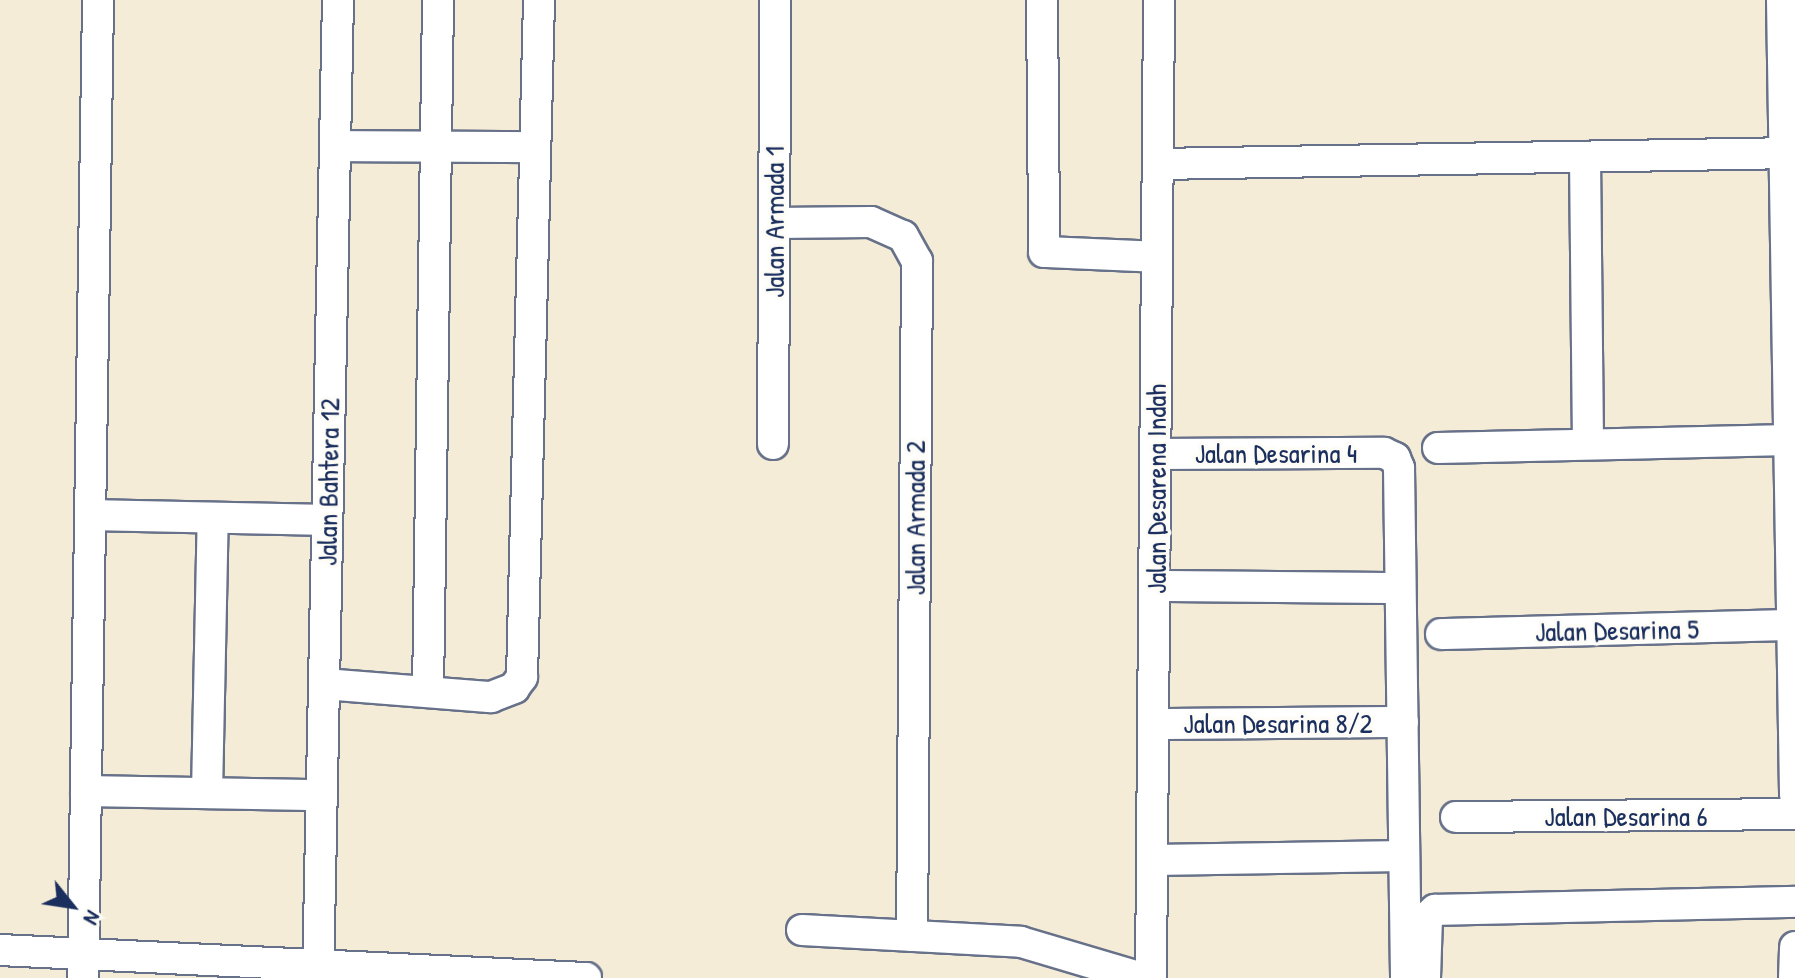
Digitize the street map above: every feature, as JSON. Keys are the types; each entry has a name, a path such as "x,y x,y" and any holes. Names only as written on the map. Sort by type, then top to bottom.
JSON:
{"street":[{"path":"83,964 98,0"},
{"name":"Jalan Bahtera 12","path":"318,971 338,0"},
{"path":"428,692 438,0"},
{"path":"324,684 491,697 514,688 522,677 539,0"},
{"name":"Jalan Armada 1","path":"773,444 775,0"},
{"path":"1042,0 1044,252 1157,257"},
{"name":"Jalan Desarena Indah","path":"1151,978 1159,0"},
{"path":"1782,0 1790,153 1795,795"},
{"path":"335,146 535,147"},
{"path":"1158,164 1790,153"},
{"path":"1585,157 1588,444"},
{"name":"Jalan Armada 2","path":"774,223 871,222 903,236 917,261 912,936"},
{"path":"1438,448 1588,444 1791,455"},
{"name":"Jalan Desarina 4","path":"1156,454 1384,453 1395,458 1399,468 1400,588"},
{"path":"91,515 327,520"},
{"path":"207,793 213,518"},
{"path":"1155,586 1400,588 1406,978"},
{"name":"Jalan Desarina 5","path":"1441,634 1792,625"},
{"name":"Jalan Desarina 8/2","path":"1154,724 1403,722"},
{"path":"86,791 322,795"},
{"name":"Jalan Desarina 6","path":"1456,817 1795,814"},
{"path":"1153,860 1404,856"},
{"path":"1425,978 1427,917 1435,910 1795,902"},
{"path":"802,930 1021,942 1142,978"},
{"path":"1794,978 1795,947"},
{"path":"0,950 83,964 586,978"}]}
